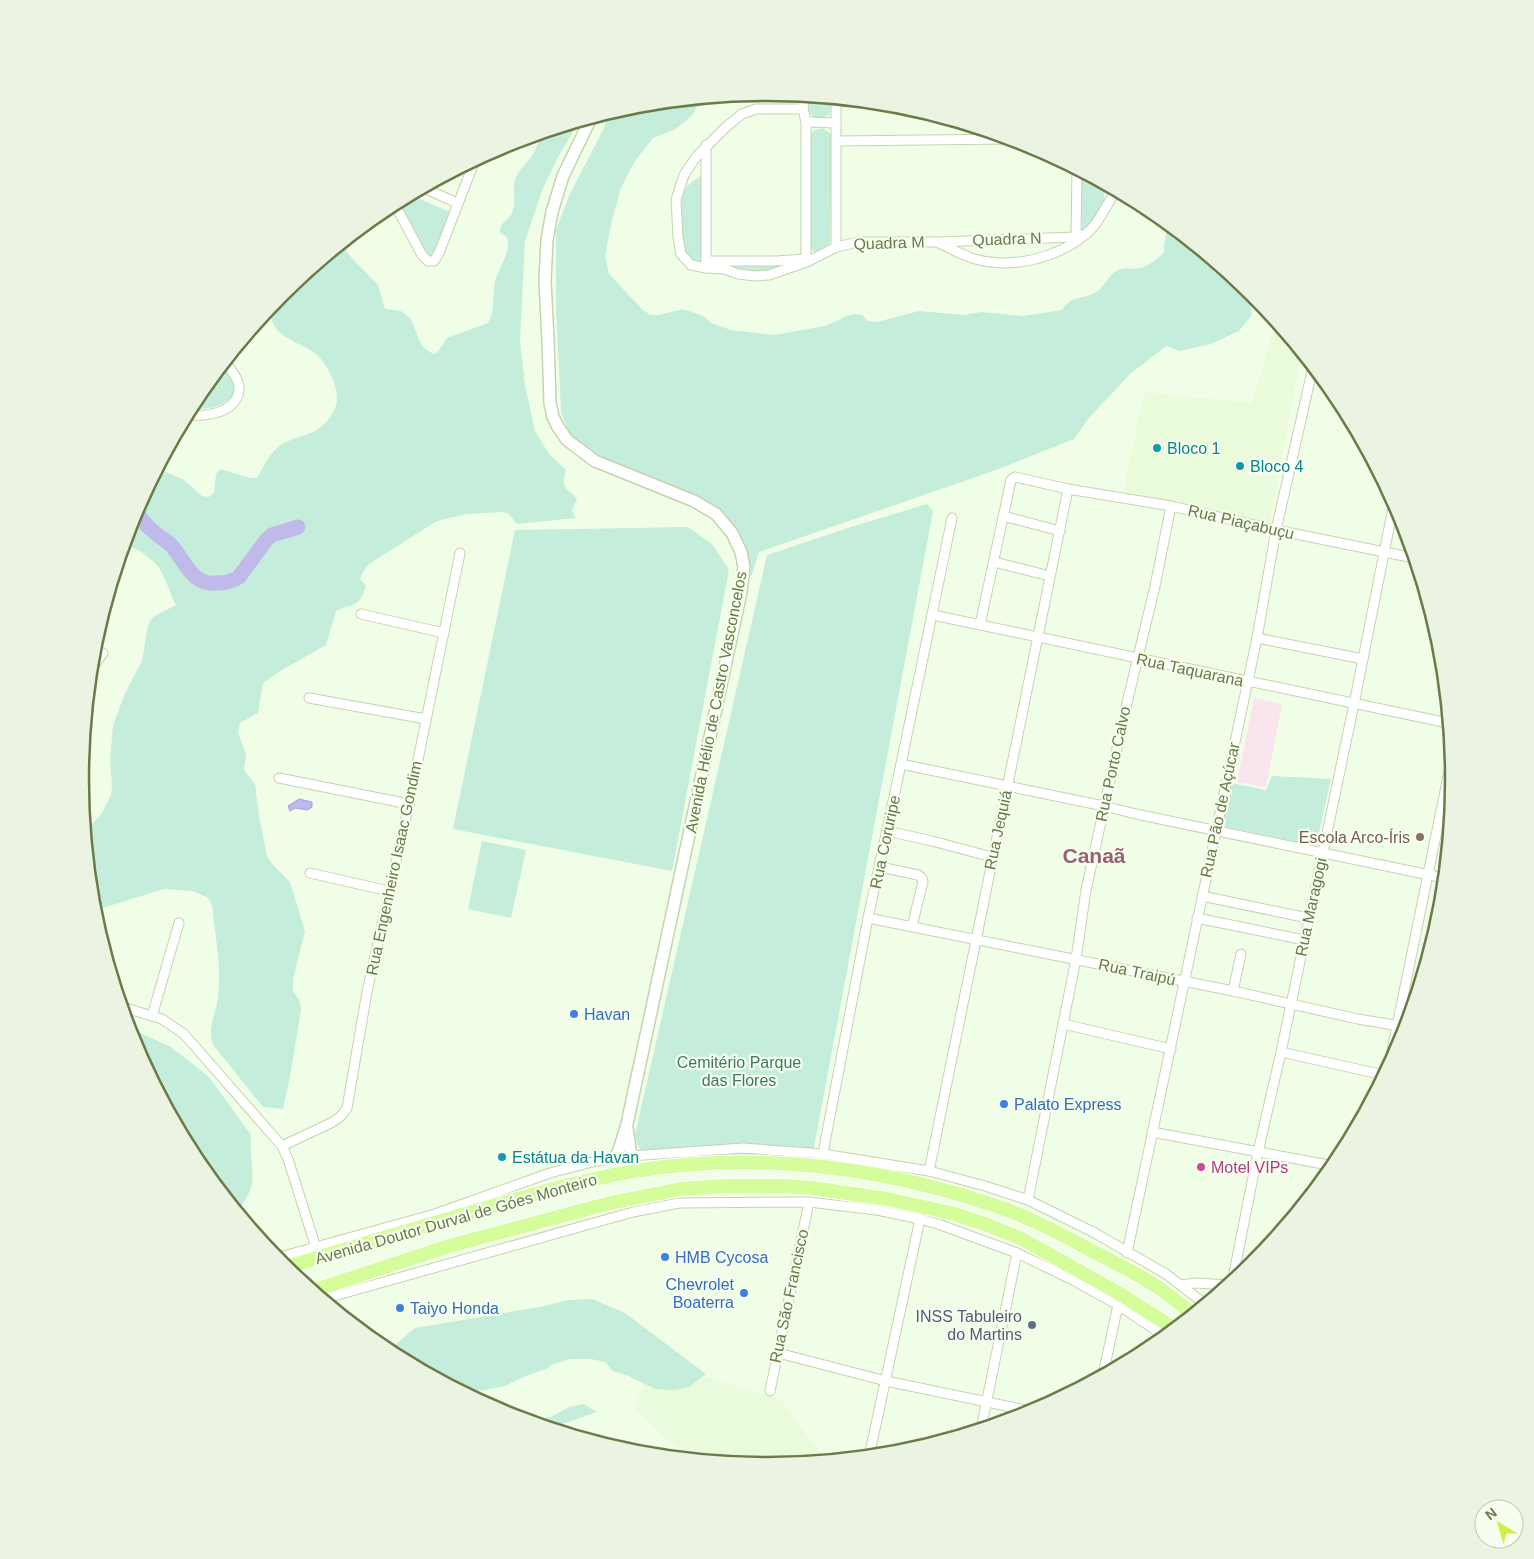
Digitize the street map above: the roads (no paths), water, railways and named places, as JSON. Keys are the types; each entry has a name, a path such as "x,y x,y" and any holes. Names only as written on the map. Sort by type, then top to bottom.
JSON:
{"highway":[{"name":"Avenida Doutor Durval de Góes Monteiro","path":"293,1265 440,1217 600,1178 654,1168 690,1165 822,1160 947,1191 997,1206 1049,1228 1147,1280 1189,1311"},
{"name":"Avenida Doutor Durval de Góes Monteiro","path":"319,1289 449,1246 618,1201 681,1189 723,1186 784,1186 812,1188 887,1199 951,1212 985,1224 1020,1238 1120,1294 1169,1325"}],"street":[{"path":"803,103 806,122 806,259"},
{"path":"836,105 836,247"},
{"name":"Quadra M","path":"803,109 756,110 742,114 706,145 684,174 676,200 678,237 681,254 691,265 806,259 821,256"},
{"path":"806,122 836,123"},
{"name":"Avenida Hélio de Castro Vasconcelos","path":"588,125 564,176 552,212 547,240 547,330 550,403 553,417 567,440 594,461 694,501 716,514 735,538 744,561 741,592 627,1124 615,1158"},
{"path":"837,141 991,139"},
{"path":"706,145 707,265"},
{"path":"398,211 422,254 428,261 436,260 471,169"},
{"path":"1077,176 1078,238"},
{"path":"430,191 457,203"},
{"path":"1078,238 1100,217 1112,196"},
{"name":"Quadra M","path":"707,265 738,274 769,275 821,256 836,247 860,242 937,242 962,255 976,259 998,263 1015,262 1050,254 1078,238"},
{"name":"Quadra N","path":"937,242 1078,238"},
{"path":"195,415 214,415 230,406 237,397 239,384 229,367"},
{"name":"Rua Pão de Açúcar","path":"1128,1252 1248,682 1276,530 1311,375"},
{"name":"Rua Piaçabuçu","path":"1003,516 1014,478 1068,490 1171,506 1407,557"},
{"name":"Rua Jequiá","path":"929,1171 1068,490"},
{"name":"Rua Porto Calvo","path":"1028,1200 1076,959 1086,890 1155,586 1171,506"},
{"name":"Rua Maragogi","path":"1234,1271 1354,704 1391,514"},
{"path":"980,625 1003,516 1060,531"},
{"name":"Rua Coruripe","path":"822,1160 868,918 902,764 952,518"},
{"name":"Rua Engenheiro Isaac Gondim","path":"282,1146 333,1122 347,1108 367,992 409,804 460,553"},
{"path":"994,562 1050,576"},
{"path":"361,614 444,633"},
{"name":"Rua Taquarana","path":"933,615 1443,722"},
{"path":"1257,638 1363,659"},
{"path":"100,657 103,653"},
{"path":"309,698 426,719"},
{"path":"902,764 1438,876"},
{"path":"279,778 409,804"},
{"path":"1405,1009 1445,794"},
{"path":"887,831 992,857"},
{"path":"880,867 918,874 922,878 923,882 912,926"},
{"path":"310,873 389,891"},
{"path":"1202,896 1308,918"},
{"name":"Rua Traipú","path":"868,918 1233,991 1358,1019 1399,1026"},
{"path":"1197,918 1304,940"},
{"path":"152,1016 179,923"},
{"path":"1233,991 1241,954"},
{"path":"129,1009 170,1023 184,1034 282,1146 288,1159 316,1248"},
{"path":"1063,1024 1171,1050"},
{"path":"1281,1052 1378,1074"},
{"name":"Avenida Hélio de Castro Vasconcelos","path":"627,1124 631,1156"},
{"path":"1152,1132 1325,1164"},
{"path":"284,1256 440,1217 550,1173 615,1158 743,1148 822,1160 929,1171 1028,1200 1086,1229 1160,1270 1201,1300"},
{"path":"330,1297 633,1212 679,1203 809,1202 877,1210 920,1219 1017,1253 1073,1280 1118,1305 1160,1332"},
{"name":"Rua São Francisco","path":"770,1391 809,1202"},
{"path":"870,1450 920,1219"},
{"path":"982,1423 1017,1253"},
{"path":"1181,1285 1196,1282 1219,1284"},
{"path":"1105,1368 1118,1305"},
{"path":"778,1353 886,1381 1020,1409"}],"waterway":[{"path":"141,518 148,527 172,546 195,577 208,583 226,582 236,579 267,539 272,535 298,527"}],"place":[{"name":"Bloco 1","path":"1157,448"},
{"name":"Bloco 4","path":"1240,466"},
{"name":"Escola Arco-Íris","path":"1420,837"},
{"name":"Havan","path":"574,1014"},
{"name":"Palato Express","path":"1004,1104"},
{"name":"Estátua da Havan","path":"502,1157"},
{"name":"Motel VIPs","path":"1201,1167"},
{"name":"HMB Cycosa","path":"665,1257"},
{"name":"Chevrolet Boaterra","path":"744,1293"},
{"name":"Taiyo Honda","path":"400,1308"},
{"name":"INSS Tabuleiro do Martins","path":"1032,1325"}],"district":[{"name":"Canaã","path":"1094,855"}],"park label":[{"name":"Cemitério Parque das Flores","path":"739,1071"}]}
